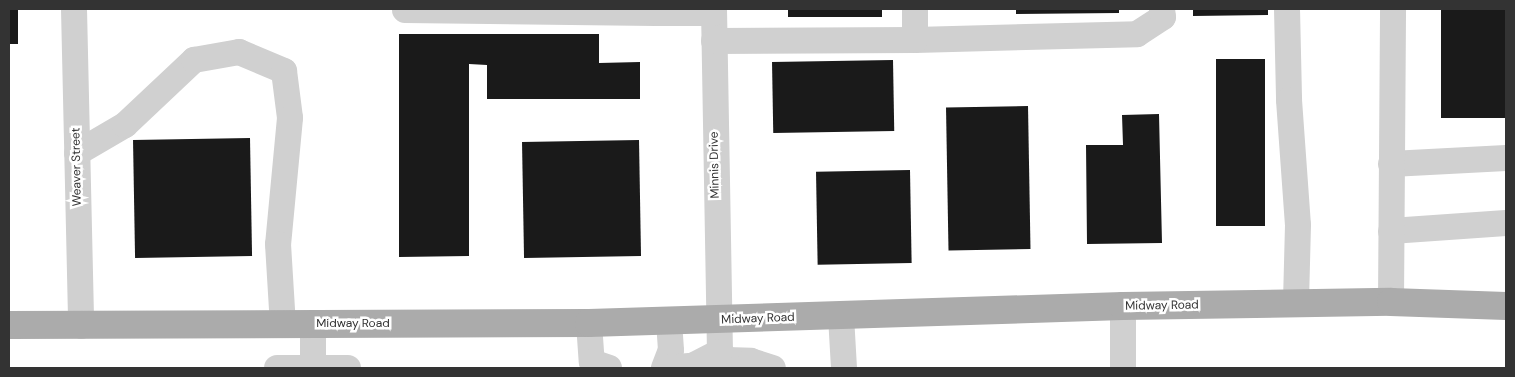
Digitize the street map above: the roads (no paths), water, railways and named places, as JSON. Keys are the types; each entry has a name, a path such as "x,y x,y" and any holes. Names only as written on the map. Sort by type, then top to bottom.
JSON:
{"main road":[{"name":"Midway Road","path":"9,325 669,322 1123,306 1296,303 1391,302 1506,306"}],"street":[{"name":"Weaver Street","path":"74,9 80,326"},
{"path":"915,9 915,40"},
{"path":"714,41 915,40 1136,34 1162,17 1162,9"},
{"path":"1287,9 1298,225 1296,303"},
{"path":"1391,302 1393,9"},
{"path":"405,10 714,11"},
{"name":"Minnis Drive","path":"714,11 717,321 720,352"},
{"path":"77,153 125,125 194,60 240,52 284,71 290,118 278,244 283,325"},
{"path":"1391,164 1506,158"},
{"path":"1391,230 1506,223"},
{"path":"1123,306 1123,368"},
{"path":"841,316 844,368"},
{"path":"669,322 671,350 665,368 692,366 720,352 727,360 751,361 774,368"},
{"path":"589,323 592,362 609,368"},
{"path":"313,324 313,366"},
{"path":"277,368 313,366 348,368"}]}
